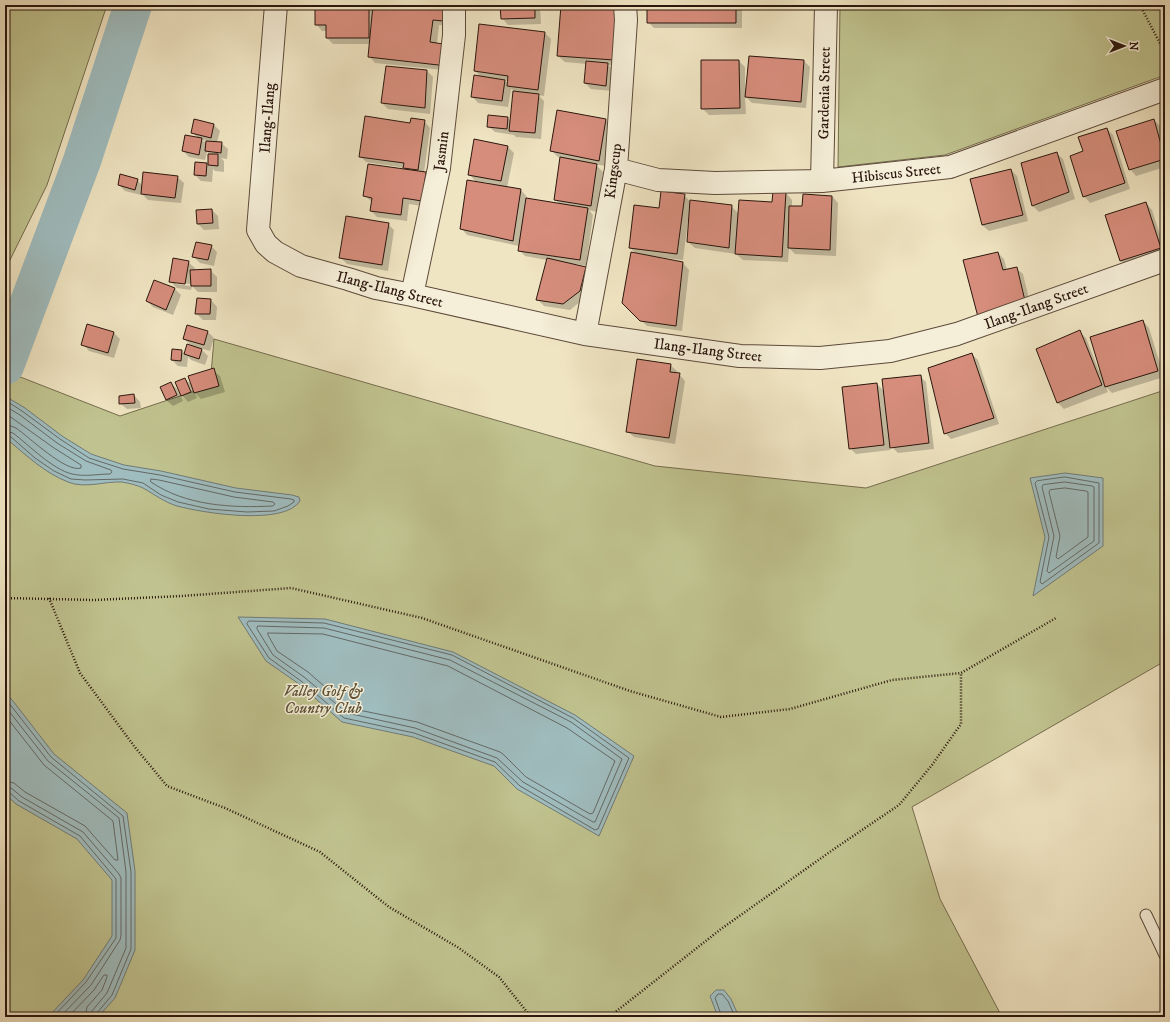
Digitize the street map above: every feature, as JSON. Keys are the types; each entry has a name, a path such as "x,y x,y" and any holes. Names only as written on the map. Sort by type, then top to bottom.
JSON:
{"street":[{"name":"Ilang-Ilang","path":"258,230 276,5"},
{"name":"Jasmin","path":"412,295 439,168 454,35 454,5"},
{"name":"Kingscup","path":"585,334 616,169 626,20 625,5"},
{"name":"Gardenia Street","path":"822,181 826,5"},
{"name":"Hibiscus Street","path":"616,169 658,180 715,183 822,181 950,167 1165,89"},
{"name":"Ilang-Ilang Street","path":"258,230 270,248 301,266 376,288 585,334 740,356 820,358 890,351 957,334 1165,260"}],"lane":[{"path":"1146,915 1165,955"}],"path":[{"path":"1140,5 1165,54"},
{"path":"5,598 102,599 182,596 291,588 422,618 630,691 721,717 790,709 892,680 961,673 1056,618"},
{"path":"49,598 80,673 134,746 167,786 225,808 320,852 389,907 458,948 498,977 531,1017"},
{"path":"609,1017 721,929 899,805 932,765 961,724 961,673"}],"green space":[{"path":"5,5 107,5 47,185 5,270"},
{"path":"840,5 1165,5 1165,75 945,155 838,167"},
{"name":"Valley Golf & Country Club","path":"214,339 655,466 866,488 1165,390 1165,661 912,807 940,899 1002,1017 5,1017 5,371 120,416 210,386"}],"water":[{"path":"5,396 25,408 62,436 91,454 124,465 161,471 236,488 292,495 299,497 300,501 291,509 278,513 242,516 205,512 177,506 163,500 143,488 122,482 81,485 68,482 44,469 8,440 5,440"},
{"path":"1065,473 1103,478 1103,546 1033,596 1045,537 1030,478"},
{"path":"238,617 325,619 453,652 575,715 634,756 599,836 517,789 494,766 413,737 342,722 299,684 266,661"},
{"path":"5,692 54,754 127,813 135,871 135,950 115,998 98,1017 48,1017 83,980 112,936 112,880 77,839 16,804 5,794"},
{"path":"716,990 724,990 731,999 739,1017 718,1017 710,996"}],"building":[{"path":"315,5 369,5 369,38 326,38 326,25 315,25"},
{"path":"373,5 444,5 443,21 433,20 430,42 450,45 447,66 368,57"},
{"path":"500,5 535,5 535,18 501,19"},
{"path":"561,5 617,9 614,60 557,56"},
{"path":"647,5 736,5 736,23 647,23"},
{"path":"479,24 545,32 538,90 507,86 508,76 474,71"},
{"path":"749,56 804,60 801,102 745,97"},
{"path":"701,60 739,60 740,108 701,109"},
{"path":"586,61 608,63 606,86 584,83"},
{"path":"386,66 427,70 425,108 381,103"},
{"path":"474,75 505,80 502,101 471,97"},
{"path":"513,91 539,94 535,133 509,131"},
{"path":"557,110 606,119 599,161 550,151"},
{"path":"488,115 508,117 507,129 487,127"},
{"path":"365,116 410,123 411,118 425,120 418,170 403,168 404,163 359,157"},
{"path":"194,119 214,124 211,138 191,133"},
{"path":"1154,119 1165,159 1129,170 1116,131"},
{"path":"1107,128 1125,183 1083,197 1070,156 1083,151 1078,137"},
{"path":"185,135 202,138 199,155 182,151"},
{"path":"474,139 508,146 501,181 468,175"},
{"path":"206,141 222,142 221,153 205,151"},
{"path":"1057,152 1069,192 1032,206 1021,163"},
{"path":"208,154 218,154 218,166 208,165"},
{"path":"560,157 597,164 591,206 554,200"},
{"path":"195,162 207,163 206,176 194,175"},
{"path":"368,164 426,172 422,201 403,198 401,215 370,211 372,198 363,196"},
{"path":"1011,169 1023,215 982,225 970,179"},
{"path":"143,172 178,176 175,198 141,194"},
{"path":"120,174 138,179 135,190 118,185"},
{"path":"467,180 521,189 513,241 460,229"},
{"path":"661,191 685,194 677,254 629,248 634,205 659,208"},
{"path":"773,191 786,192 782,257 735,254 739,200 772,202"},
{"path":"803,194 832,196 830,250 788,248 789,206 802,206"},
{"path":"526,198 588,208 580,260 518,251"},
{"path":"690,200 732,205 729,248 687,242"},
{"path":"1146,202 1161,248 1120,261 1105,215"},
{"path":"212,209 213,223 197,224 196,210"},
{"path":"346,216 389,223 382,265 339,258"},
{"path":"196,242 212,245 208,260 192,257"},
{"path":"631,252 683,262 676,326 640,321 622,303"},
{"path":"998,252 1003,270 1017,267 1026,305 978,317 963,260"},
{"path":"173,258 189,261 185,284 169,282"},
{"path":"547,258 586,267 580,291 563,304 536,300"},
{"path":"211,269 211,286 191,286 190,270"},
{"path":"154,280 175,288 166,310 146,301"},
{"path":"197,298 211,299 210,314 195,314"},
{"path":"1143,320 1158,371 1105,387 1090,337"},
{"path":"87,324 114,332 108,353 81,345"},
{"path":"187,325 208,331 204,345 183,339"},
{"path":"1080,330 1102,385 1057,403 1036,349"},
{"path":"187,344 202,349 199,359 184,354"},
{"path":"172,349 182,350 181,361 171,360"},
{"path":"972,353 994,418 944,434 928,368"},
{"path":"637,359 671,364 670,372 680,373 669,438 626,432"},
{"path":"214,368 219,386 194,393 188,376"},
{"path":"921,375 929,443 890,448 882,379"},
{"path":"185,378 191,392 181,396 175,382"},
{"path":"171,382 177,395 166,400 160,387"},
{"path":"877,383 884,445 849,449 842,387"},
{"path":"134,394 135,403 119,404 119,396"}],"waterway":[{"path":"5,366 82,161 133,5"}]}
